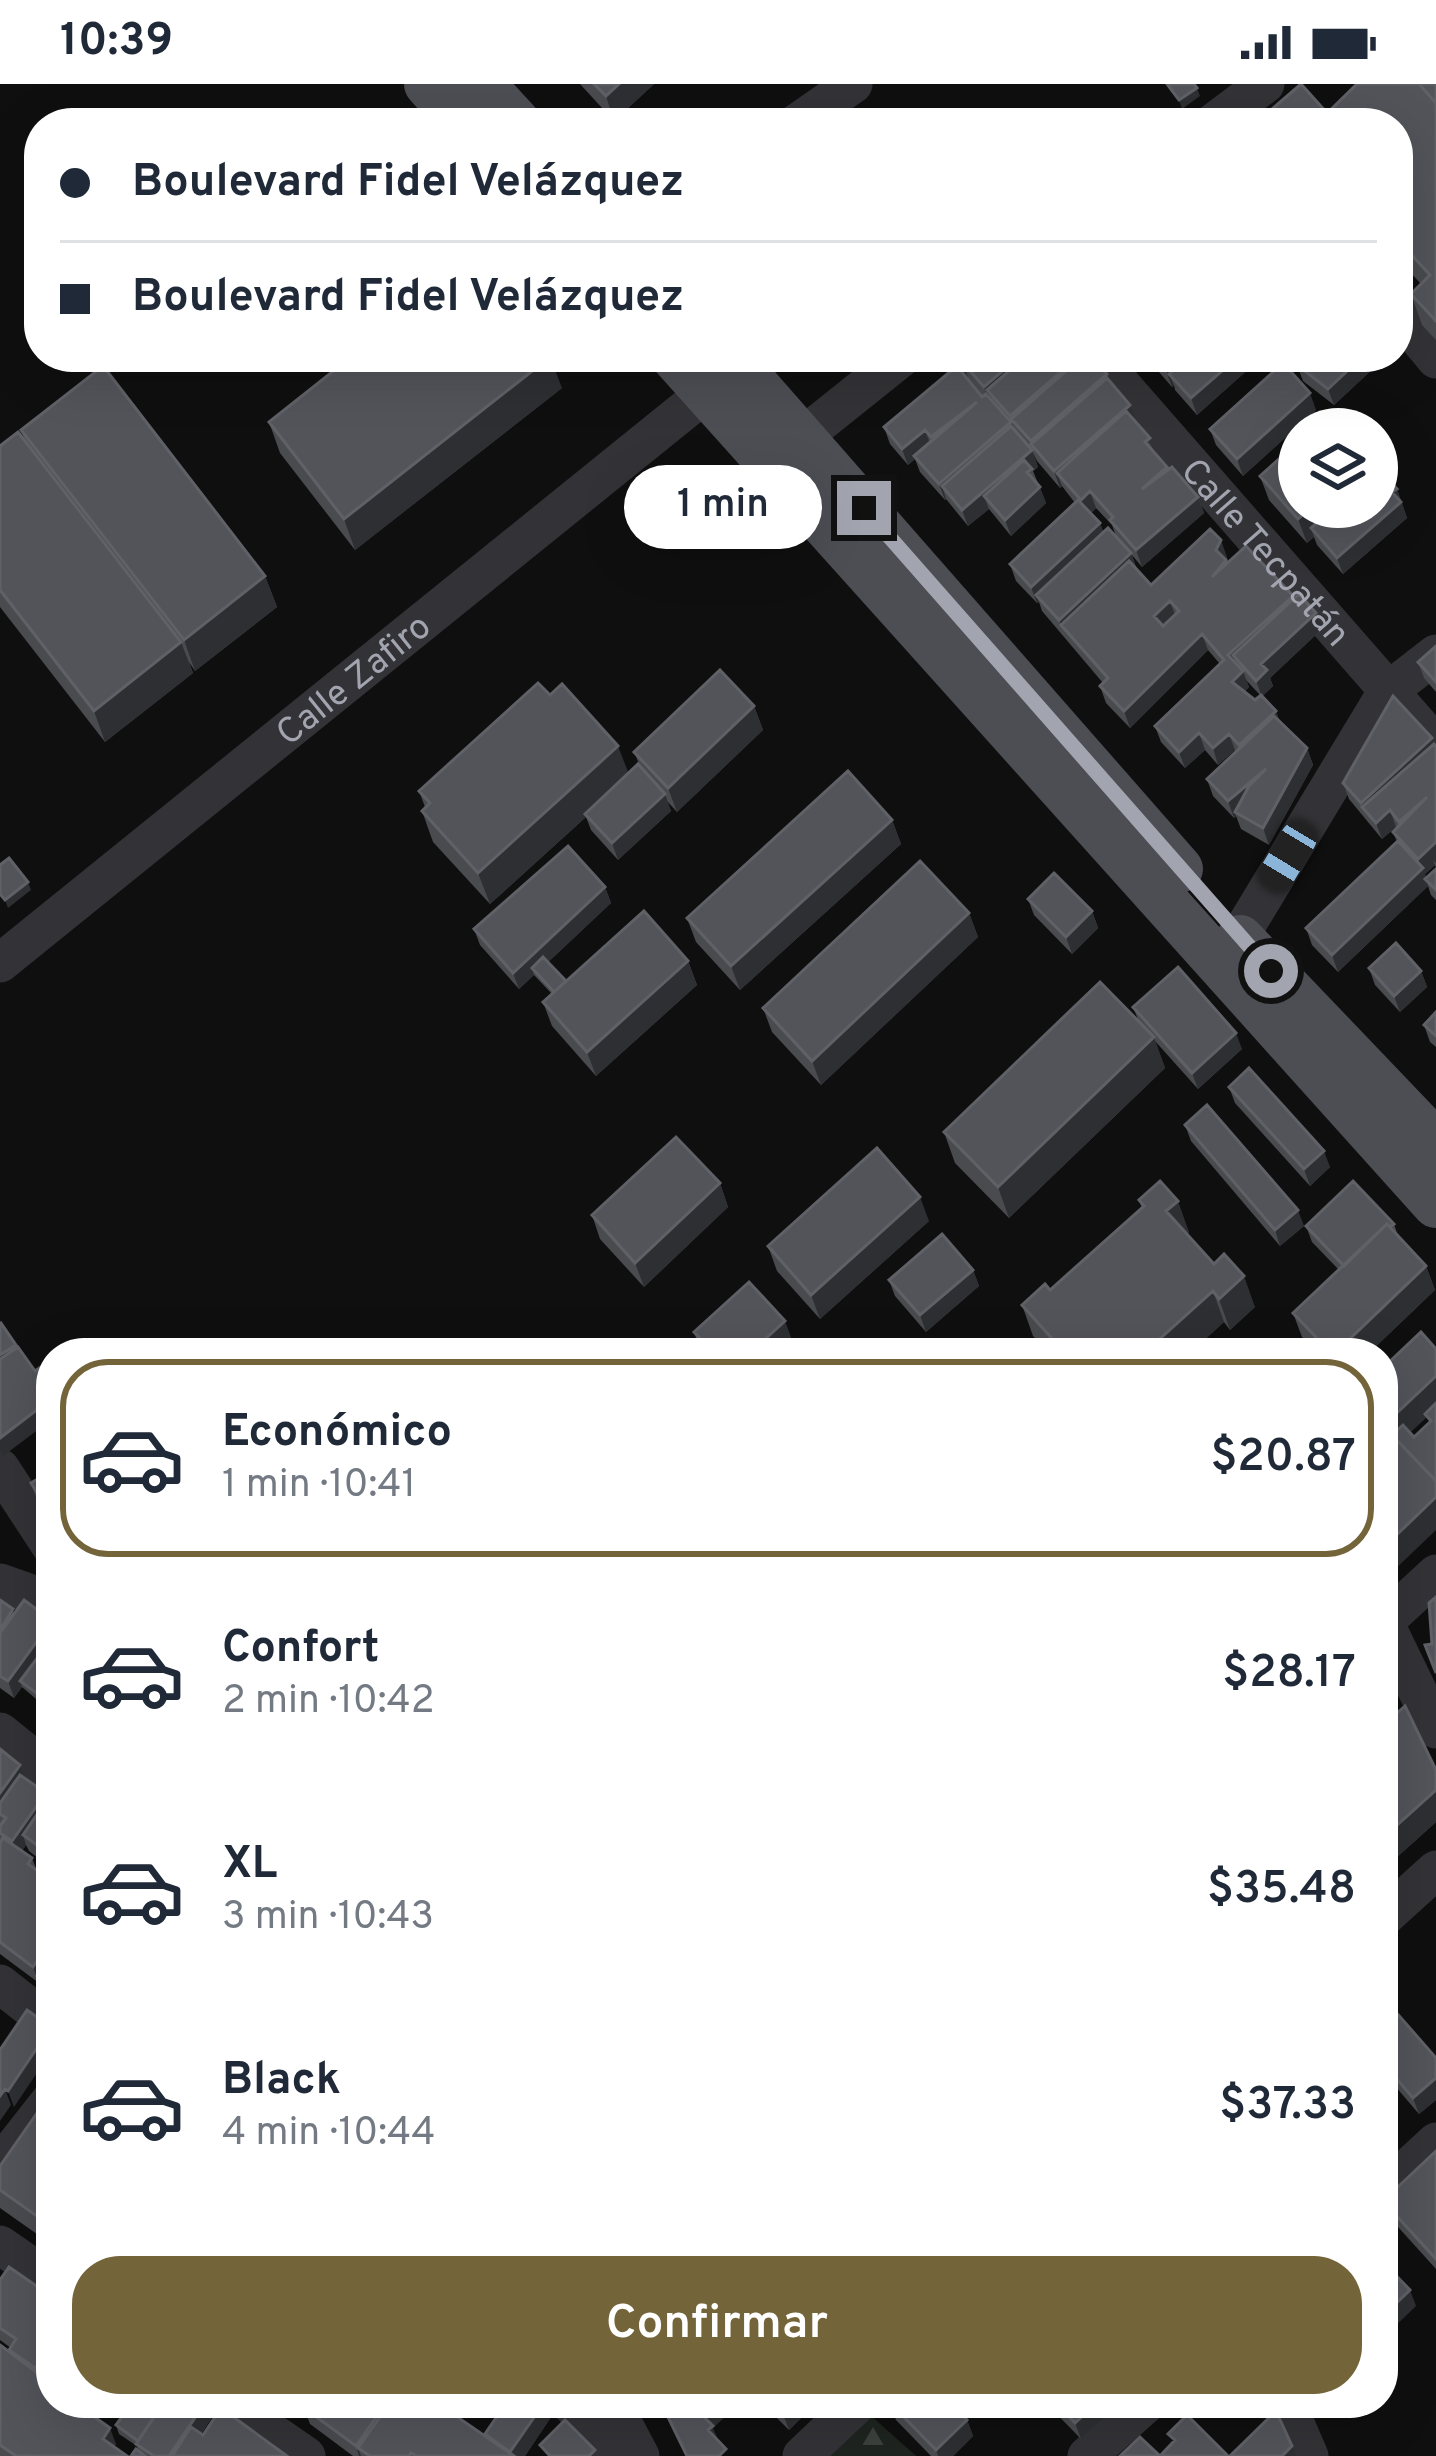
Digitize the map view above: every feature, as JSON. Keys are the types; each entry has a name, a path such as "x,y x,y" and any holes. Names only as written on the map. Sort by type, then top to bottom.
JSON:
{"main road":[{"path":"428,84 450,108"},
{"path":"481,84 503,108"},
{"path":"718,375 802,436 1238,937 1436,1144"},
{"path":"718,375 1436,1204"}],"street":[{"path":"819,108 853,84"},
{"path":"1239,108 1264,84"},
{"path":"1413,331 1436,359"},
{"path":"802,436 883,372"},
{"name":"Calle Tecpatán","path":"1110,372 1436,745"},
{"name":"Calle Zafiro","path":"0,963 718,375"},
{"path":"1238,937 1387,692 1436,654"},
{"path":"0,1468 36,1523"},
{"path":"1398,1608 1436,1574"},
{"path":"0,1583 36,1596"},
{"path":"1398,1652 1436,1729"},
{"path":"0,1732 36,1761"},
{"path":"1398,1904 1436,1870"},
{"path":"0,1984 36,2012"},
{"path":"0,2165 36,2119"},
{"path":"1398,2177 1436,2142"},
{"path":"0,2246 36,2271"},
{"path":"251,2418 306,2456"},
{"path":"583,2418 604,2456"},
{"path":"620,2418 640,2456"},
{"path":"802,2456 842,2418"},
{"path":"1087,2456 1130,2418"},
{"path":"1293,2418 1309,2456"}],"green space":[{"path":"867,2418 873,2418 916,2456 825,2456"}],"building":[{"path":"594,84 619,84 606,96"},
{"path":"1167,84 1194,84 1197,88 1179,100"},
{"path":"1301,84 1323,108 1273,108"},
{"path":"1357,84 1419,84 1436,103 1436,321 1413,296 1430,275 1413,256 1413,108 1332,108"},
{"path":"1419,84 1436,84 1436,103"},
{"path":"95,372 108,372 265,576 184,640 21,430"},
{"path":"332,372 531,372 344,519 269,422"},
{"path":"950,372 962,372 1011,422 939,484 914,456 977,402 931,437 925,430 902,449 884,427"},
{"path":"971,372 1002,372 984,387"},
{"path":"1008,372 1061,372 1010,416 987,390"},
{"path":"1065,372 1107,374 1031,441 1011,419"},
{"path":"1171,372 1221,372 1191,398"},
{"path":"1273,372 1291,372 1310,393 1293,408 1278,408 1278,422 1237,459 1210,429"},
{"path":"1306,372 1346,372 1328,389"},
{"path":"1107,378 1130,405 1054,471 1031,444"},
{"path":"1126,411 1167,467 1142,489 1172,467 1198,497 1136,550 1090,491 1081,500 1057,473"},
{"path":"1011,426 1032,450 962,510 942,486"},
{"path":"18,432 181,642 94,711 0,590 0,446"},
{"path":"1024,460 1040,487 1005,520 984,496"},
{"path":"1278,460 1278,496 1260,476"},
{"path":"1078,500 1100,523 1031,587 1010,564"},
{"path":"1108,528 1131,553 1059,620 1036,595"},
{"path":"1311,528 1371,528 1337,558"},
{"path":"1210,529 1221,540 1216,550 1226,560 1212,577 1246,546 1293,596 1228,655 1243,671 1232,682 1255,700 1261,695 1276,711 1239,745 1229,734 1213,748 1199,733 1179,752 1155,726 1224,660 1202,634 1124,711 1100,686 1108,678 1061,625 1129,561 1151,585","holes":["1170,601 1179,611 1163,626 1154,616"]},
{"path":"1299,594 1316,613 1261,664 1267,670 1256,681 1233,655"},
{"path":"1436,646 1436,682 1418,662"},
{"path":"720,670 754,706 668,788 634,752"},
{"path":"538,683 550,695 562,684 618,746 478,873 422,811 430,803 419,791"},
{"path":"1393,696 1432,738 1361,803 1343,783"},
{"path":"1274,716 1307,748 1263,828 1235,812 1249,786 1266,769 1228,801 1207,779"},
{"path":"1434,744 1436,842 1418,859 1393,832 1427,797 1399,822 1390,810 1376,823 1362,807"},
{"path":"638,764 665,794 612,843 585,814"},
{"path":"848,771 892,820 731,966 687,918"},
{"path":"1398,841 1423,868 1332,955 1306,928"},
{"path":"568,846 605,887 513,973 474,929"},
{"path":"9,858 28,882 5,900 0,894 0,865"},
{"path":"920,861 969,913 812,1061 763,1008"},
{"path":"1436,869 1436,890 1425,879"},
{"path":"1054,873 1092,911 1066,937 1028,899"},
{"path":"644,911 688,961 587,1052 543,1002"},
{"path":"1396,943 1421,971 1394,996 1369,968"},
{"path":"543,957 566,981 554,992 532,968"},
{"path":"1178,967 1236,1033 1192,1073 1133,1007"},
{"path":"1100,982 1154,1037 998,1187 944,1132"},
{"path":"1436,1012 1436,1036 1424,1025"},
{"path":"1249,1068 1324,1151 1304,1169 1229,1087"},
{"path":"1207,1105 1298,1210 1275,1230 1185,1125"},
{"path":"676,1137 720,1183 635,1263 592,1215"},
{"path":"877,1148 920,1197 811,1295 768,1246"},
{"path":"1160,1181 1178,1201 1166,1211 1214,1264 1224,1254 1244,1276 1219,1299 1213,1291 1161,1338 1052,1338 1022,1305 1045,1284 1050,1290 1144,1206 1139,1200"},
{"path":"1353,1181 1394,1224 1387,1224 1344,1266 1306,1226"},
{"path":"1387,1224 1426,1266 1351,1338 1317,1338 1293,1313"},
{"path":"942,1234 973,1270 920,1315 889,1280"},
{"path":"749,1282 785,1321 766,1338 700,1338 694,1332"},
{"path":"0,1324 16,1345 0,1355"},
{"path":"1421,1332 1436,1349 1436,1376 1398,1412 1398,1354"},
{"path":"18,1347 36,1370 36,1410 0,1438 0,1359"},
{"path":"1436,1403 1436,1481 1398,1441 1403,1425 1414,1437 1431,1421 1425,1414"},
{"path":"1398,1441 1436,1481 1436,1497 1398,1534"},
{"path":"1436,1597 1436,1673 1425,1645 1432,1644 1429,1603"},
{"path":"0,1600 13,1609 0,1630"},
{"path":"24,1600 36,1609 36,1643 8,1681 0,1676 0,1633"},
{"path":"36,1660 36,1693 20,1681"},
{"path":"1405,1706 1436,1770 1436,1790 1398,1824 1398,1712"},
{"path":"0,1749 20,1765 0,1793"},
{"path":"20,1775 36,1786 36,1807 12,1841 0,1833 6,1818 0,1814 0,1803"},
{"path":"36,1816 36,1844 23,1835"},
{"path":"3,1838 32,1858 28,1864 36,1870 33,1967 0,1942"},
{"path":"27,2010 36,2016 36,2049 0,2096 0,2050"},
{"path":"1398,2015 1436,2058 1436,2078 1413,2098 1398,2080"},
{"path":"36,2114 36,2215 0,2190 0,2166"},
{"path":"1436,2151 1436,2259 1398,2217 1398,2187"},
{"path":"9,2267 36,2286 35,2368 9,2350 16,2339 0,2328 0,2280"},
{"path":"1398,2278 1410,2290 1398,2302"},
{"path":"0,2345 36,2372 36,2418 96,2418 110,2428 103,2439 127,2456 16,2456 0,2445"},
{"path":"121,2418 153,2418 138,2441 116,2425"},
{"path":"154,2418 195,2418 169,2456 154,2456 136,2444"},
{"path":"214,2418 235,2418 287,2456 172,2456 191,2427 203,2435"},
{"path":"318,2418 376,2418 356,2446"},
{"path":"379,2418 459,2418 514,2456 370,2456 358,2448"},
{"path":"496,2418 534,2418 510,2452 485,2434"},
{"path":"668,2418 705,2418 713,2426 708,2430 726,2449 719,2456 687,2456"},
{"path":"905,2418 965,2418 936,2450"},
{"path":"1190,2418 1227,2455 1160,2456 1175,2440 1168,2434"},
{"path":"1269,2418 1279,2418 1292,2446 1282,2456 1230,2456"},
{"path":"565,2420 595,2450 589,2456 550,2456 540,2445"},
{"path":"1140,2437 1160,2456 1120,2456"}],"route":[{"path":"864,508 1271,971"}]}
